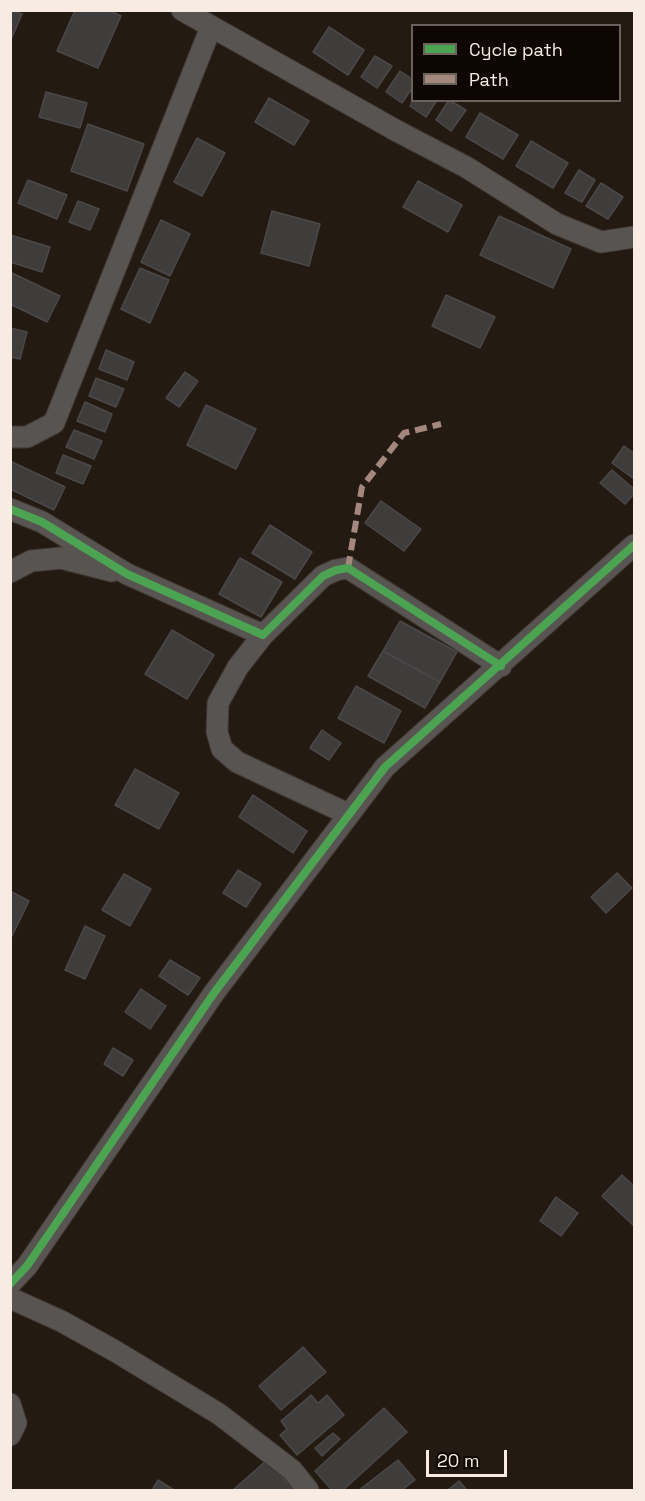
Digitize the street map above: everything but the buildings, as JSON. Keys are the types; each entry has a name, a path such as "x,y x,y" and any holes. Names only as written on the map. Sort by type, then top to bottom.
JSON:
{"street":[{"path":"182,10 397,132 466,167 557,224 601,242 634,237"},
{"path":"10,437 27,437 54,423 211,27"},
{"path":"10,509 42,522 80,543 127,574 263,635"},
{"path":"10,1284 27,1266 214,993 385,767 435,721 501,666 634,545"},
{"path":"10,572 31,561 61,558 127,574"},
{"path":"348,814 237,762 222,749 217,732 218,703 238,667 263,635 323,576 348,568 501,666"},
{"path":"10,1298 62,1321 211,1408 292,1470 308,1491"},
{"path":"10,1404 16,1423 10,1435"}],"marked path":[{"path":"348,568 362,487 404,433 441,424"}],"cycle path":[{"path":"10,509 42,522 127,574 263,635 323,576 348,568 501,666"},
{"path":"10,1284 27,1266 214,993 385,767 634,545"}]}
